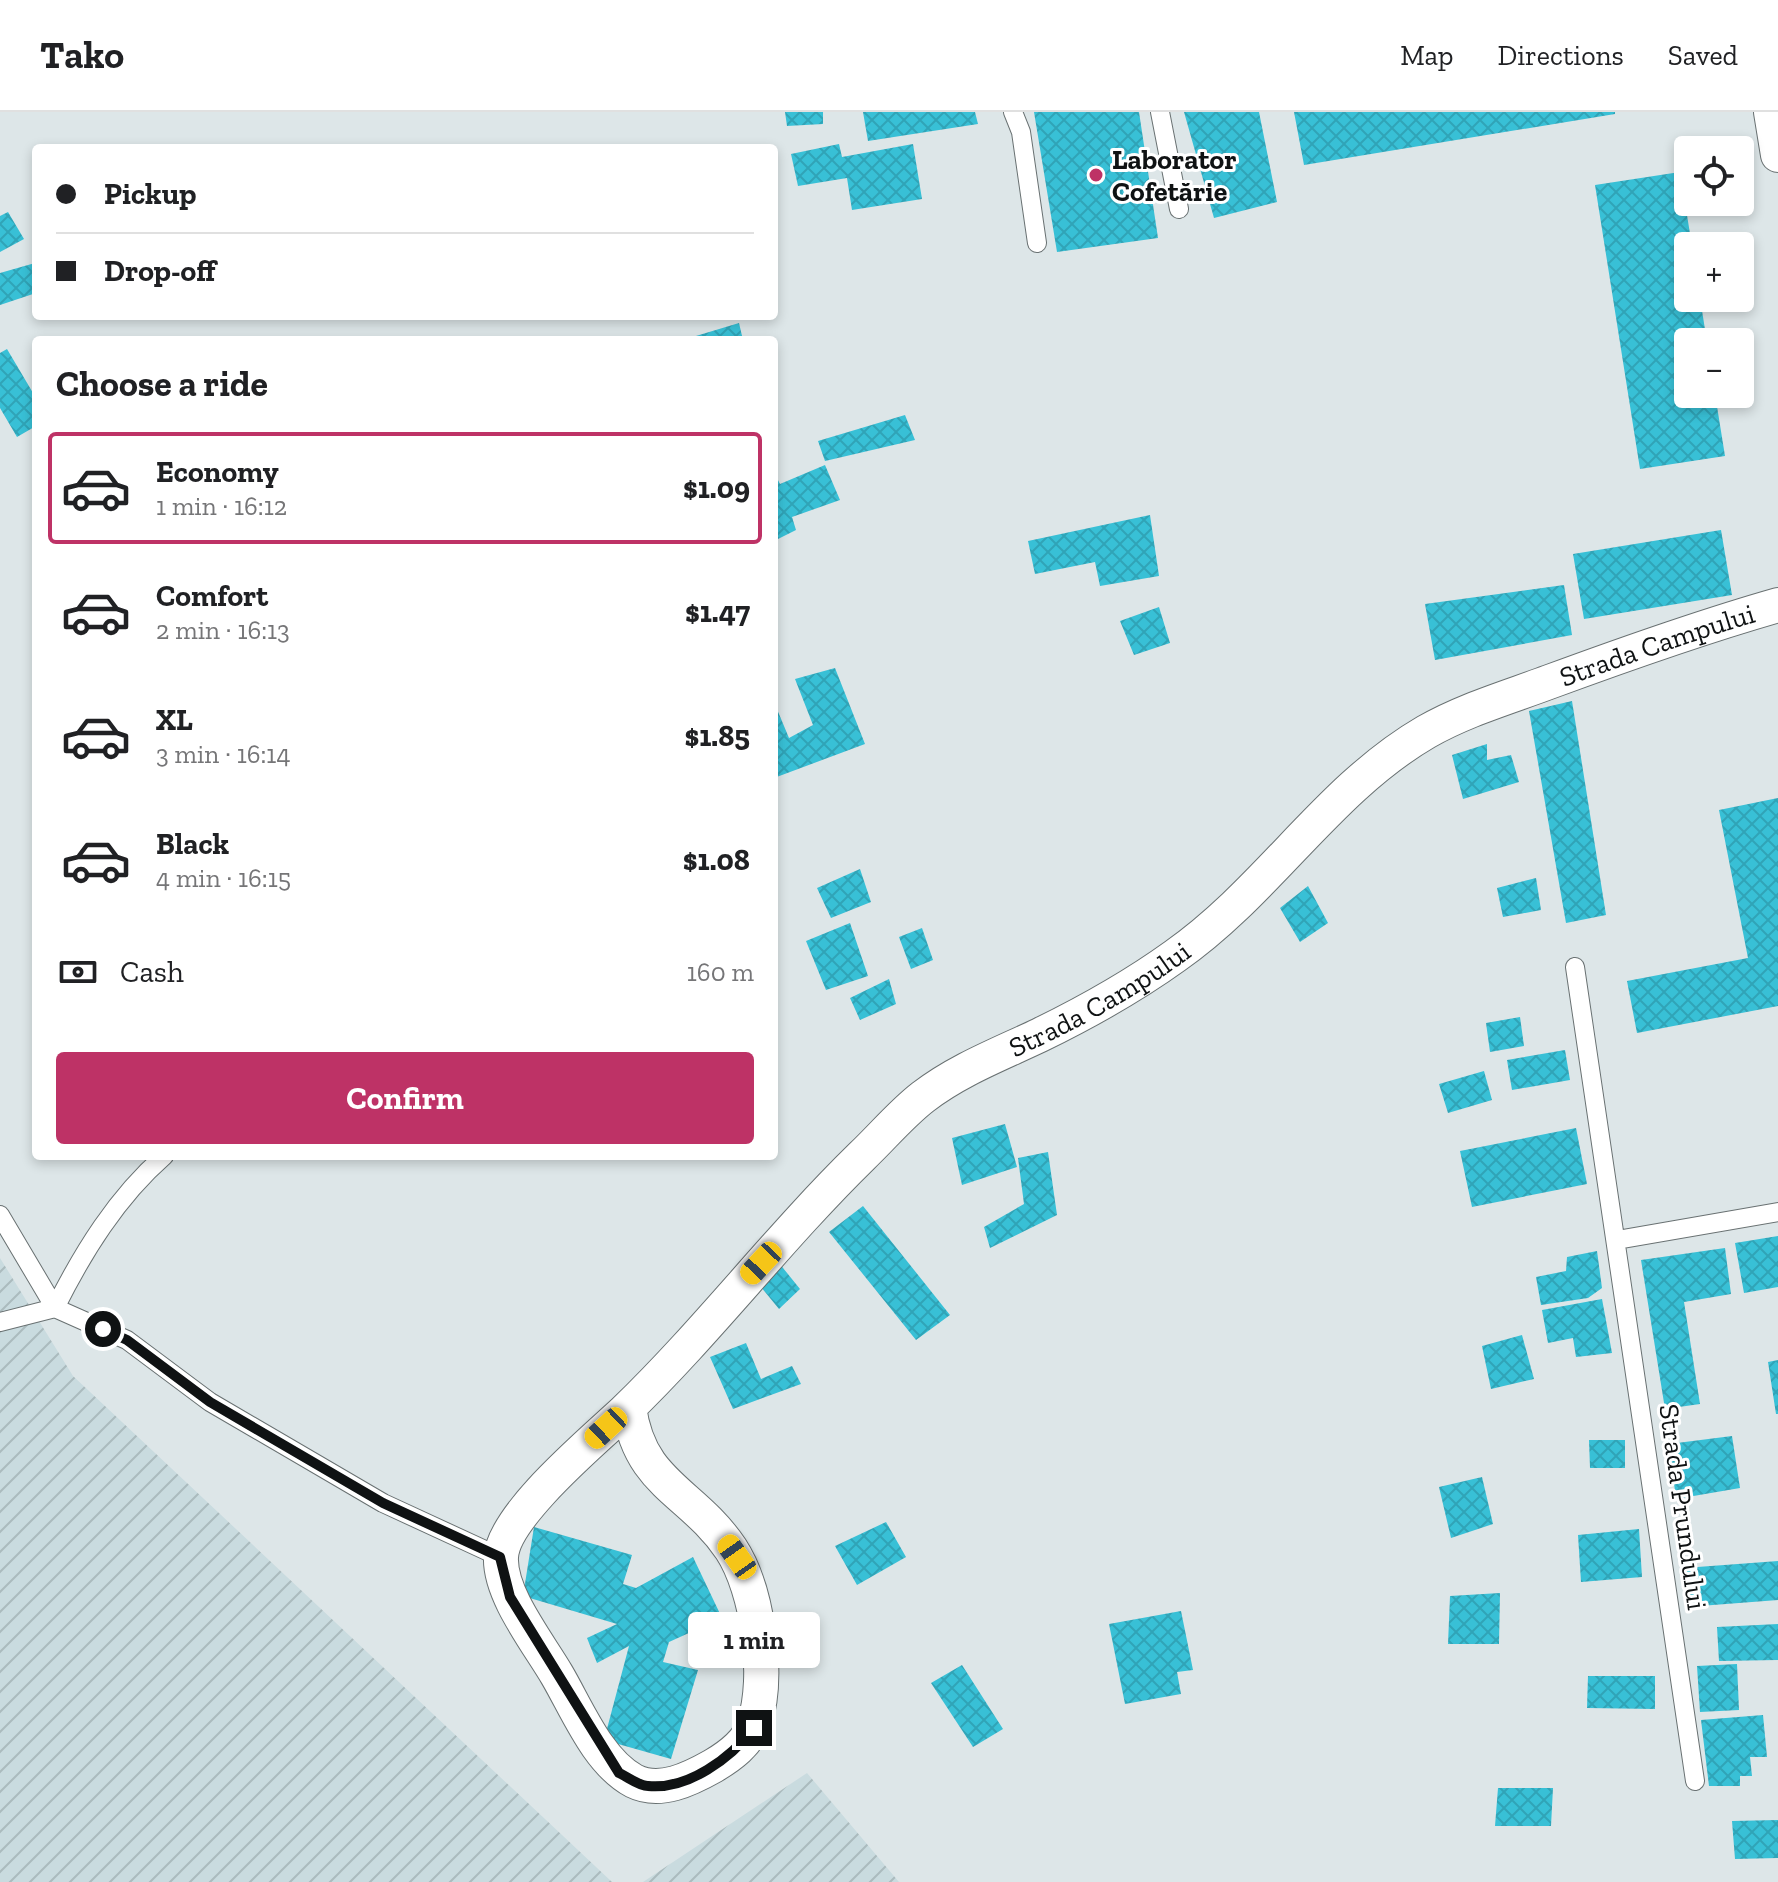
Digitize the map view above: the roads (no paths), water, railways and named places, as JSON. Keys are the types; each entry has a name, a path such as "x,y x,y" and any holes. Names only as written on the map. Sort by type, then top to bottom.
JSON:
{"street":[{"path":"1771,112 1778,155"},
{"name":"Strada Campului","path":"505,1543 560,1471 629,1407 832,1185 922,1098 971,1066 1111,999 1181,952 1264,879 1342,796 1386,756 1436,727 1499,701 1631,652 1778,605"},
{"path":"505,1543 510,1597 619,1773 646,1787 678,1783 739,1748 754,1728 761,1685 755,1605 737,1557 713,1523 661,1481 642,1455 629,1407"}],"lane":[{"path":"1013,112 1021,132 1037,243"},
{"path":"1160,112 1179,209"},
{"name":"Strada Prundului","path":"1575,967 1695,1781"},
{"path":"0,1322 55,1308 76,1266 106,1221 160,1160"},
{"path":"1617,1240 1778,1212"},
{"path":"0,1215 55,1308 127,1340 210,1402 383,1503 505,1543"}],"place":[{"name":"Laborator Cofetărie","path":"1096,175"}]}
